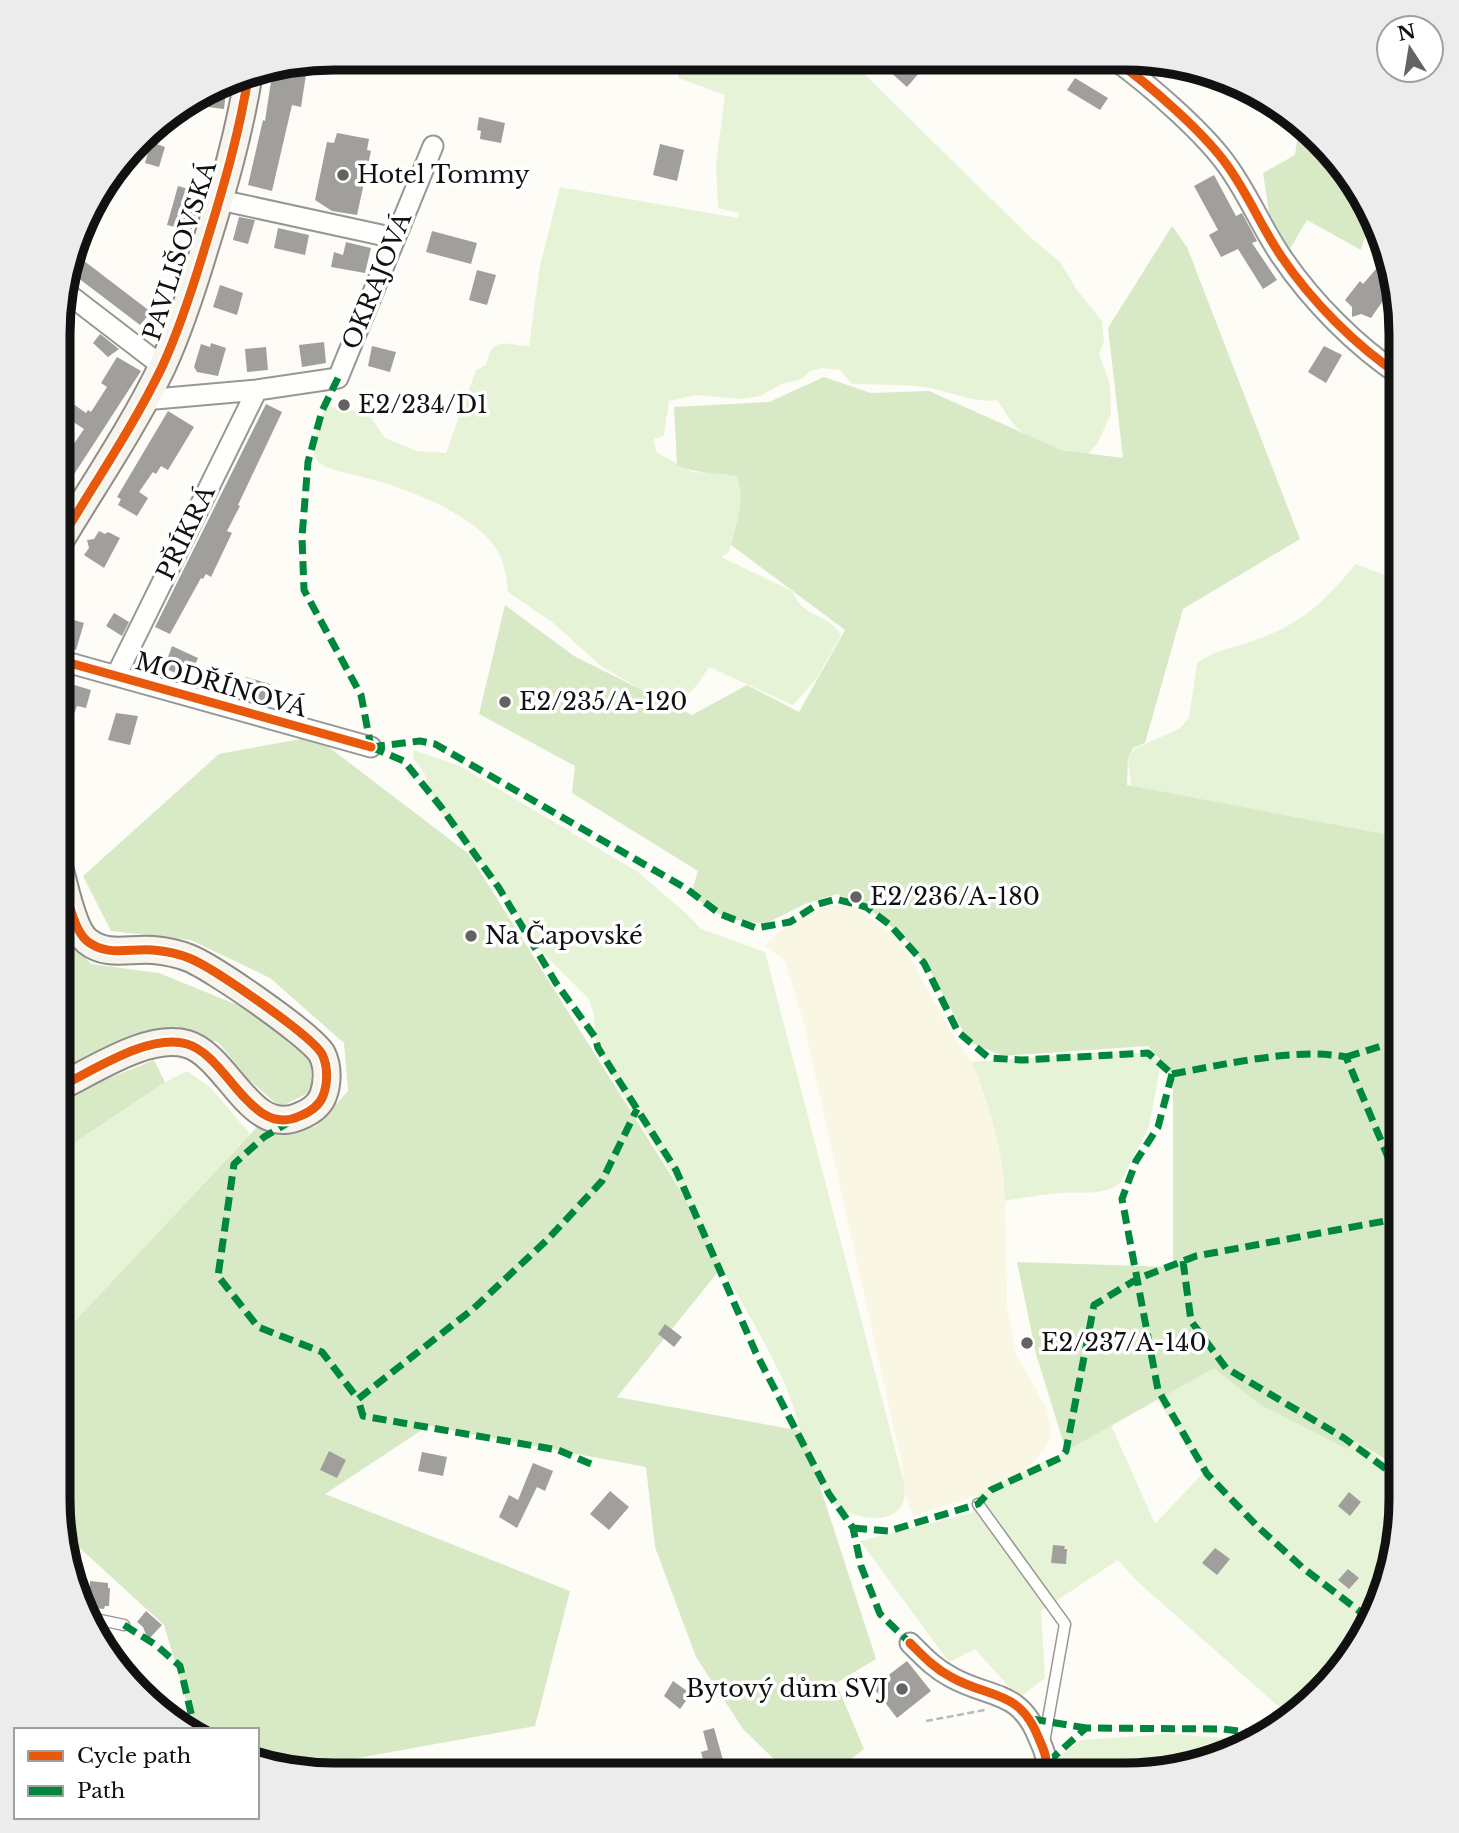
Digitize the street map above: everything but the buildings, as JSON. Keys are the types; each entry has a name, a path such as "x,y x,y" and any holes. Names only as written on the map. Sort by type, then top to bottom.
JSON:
{"street":[{"path":"1127,70 1162,99 1222,158 1243,187 1280,255 1301,283 1368,351 1389,367"},
{"name":"PAVLIŠOVSKÁ","path":"70,524 162,366 188,301 220,200 247,85"},
{"name":"OKRAJOVÁ","path":"257,390 338,378 433,146"},
{"path":"220,200 395,238"},
{"path":"72,297 162,366"},
{"path":"144,400 257,390"},
{"name":"PŘÍKRÁ","path":"116,676 257,390"},
{"name":"MODŘÍNOVÁ","path":"70,663 372,747"},
{"path":"70,903 84,939 109,952 152,950 188,958 217,974 303,1034 322,1055 327,1077 323,1097 312,1111 296,1118 278,1119 259,1113 208,1055 187,1044 146,1046 70,1082"},
{"path":"910,1643 941,1672 1007,1699 1032,1719 1046,1762"}],"lane":[{"path":"978,1504 1065,1623 1046,1762"},
{"path":"99,1620 124,1625"}],"path":[{"path":"926,1721 1015,1705"}],"shaded area":[{"path":"830,905 854,906 892,934 906,950 951,1032 972,1061 996,1129 1002,1158 1007,1306 1016,1354 1047,1409 1050,1425 1050,1438 1045,1449 1027,1469 1000,1485 969,1498 913,1516 905,1493 902,1465 804,1024 785,961 764,945 801,915"}],"green space":[{"path":"679,70 860,70 1030,237 1060,262 1077,290 1102,321 1104,341 1099,354 1110,384 1111,414 1097,444 1088,454 1059,449 1031,438 1016,427 997,400 979,400 923,387 852,384 840,370 823,368 810,371 802,379 782,384 760,396 741,399 695,395 669,401 664,436 654,439 656,452 692,472 737,476 740,485 741,504 737,524 729,552 721,557 792,591 802,606 829,622 841,635 817,678 793,705 709,667 697,685 677,706 667,704 602,667 552,622 508,592 497,550 473,525 420,496 325,466 314,455 319,421 331,407 368,413 385,438 417,451 446,453 476,370 486,365 492,349 501,344 529,346 540,266 560,187 738,218 739,213 718,208 716,165 725,95 678,78"},
{"path":"1298,134 1324,160 1345,187 1367,229 1361,250 1307,220 1288,252 1270,218 1263,173 1295,155"},
{"path":"1172,226 1187,247 1300,539 1183,609 1145,743 1133,748 1128,758 1127,785 1389,835 1389,1462 1356,1441 1347,1449 1261,1405 1214,1368 1066,1451 1036,1354 1017,1262 1173,1267 1173,1074 1148,1046 1003,1056 969,1042 930,971 903,936 866,907 837,894 805,904 765,924 729,919 708,908 691,894 698,871 572,793 575,766 479,714 505,605 574,656 692,715 747,685 799,712 845,630 731,545 741,502 736,476 677,465 674,407 769,402 824,377 871,393 929,391 1061,450 1123,458 1108,328"},
{"path":"1355,564 1389,577 1389,835 1131,786 1128,758 1134,749 1179,729 1189,718 1197,663 1215,653 1247,643 1295,622 1331,592"},
{"path":"306,738 326,745 469,854 679,1188 722,1267 617,1397 802,1431 876,1659 836,1683 864,1749 846,1763 778,1763 743,1729 696,1657 655,1547 646,1467 428,1426 325,1494 570,1591 535,1726 331,1763 299,1761 259,1752 259,1728 202,1728 193,1722 164,1625 73,1542 70,1499 70,1327 257,1127 315,1127 348,1091 344,1043 270,978 191,940 111,931 83,876 219,754"},
{"path":"414,750 460,766 638,872 701,929 765,952 904,1483 903,1502 893,1514 876,1518 846,1512 825,1493 812,1465 787,1389 769,1351 677,1183 602,1055 596,1041 593,1011 588,998 540,950 500,888 438,808 425,775 413,758"},
{"path":"70,939 91,964 159,973 260,1014 310,1057 312,1091 280,1107 247,1078 219,1043 177,1027 130,1040 70,1069"},
{"path":"1120,1051 1154,1055 1161,1062 1149,1127 1120,1183 1100,1192 1054,1194 1005,1201 995,1130 972,1062"},
{"path":"154,1060 165,1082 70,1146 70,1098 95,1084"},
{"path":"187,1071 211,1088 250,1134 72,1325 70,1146 165,1082"},
{"path":"1214,1367 1356,1440 1389,1465 1387,1534 1369,1600 1345,1646 1324,1673 1283,1710 1138,1582 1118,1560 1041,1611 1045,1678 1019,1698 975,1649 949,1662 860,1541 972,1513 978,1494 1066,1451 1111,1425 1155,1524 1203,1473 1157,1399"},
{"path":"1169,1734 1236,1739 1210,1749 1160,1761 1055,1763 1059,1756 1081,1740"}],"marked path":[{"path":"338,378 322,411 308,462 302,537 304,590 361,695 371,747"},
{"path":"371,747 420,741 435,744 687,889 720,914 756,928 790,922 818,904 836,899 866,907 890,925 924,963 958,1032 989,1058 1022,1060 1148,1053 1172,1074"},
{"path":"371,747 404,761 441,807 499,888 556,983 595,1037 598,1048 676,1170 756,1353 829,1494 853,1528 861,1566 880,1614 910,1643"},
{"path":"1346,1057 1389,1044"},
{"path":"1172,1074 1283,1056 1327,1054 1346,1057 1389,1159"},
{"path":"1172,1074 1158,1127 1136,1161 1122,1199 1158,1390 1207,1474 1257,1526 1303,1568 1363,1614"},
{"path":"591,1464 558,1450 363,1416 358,1399 473,1309 547,1240 602,1181 637,1109"},
{"path":"291,1121 264,1137 234,1164 218,1276 258,1327 322,1352 358,1399"},
{"path":"853,1528 889,1531 978,1504 991,1490 1060,1458 1066,1451 1094,1305 1137,1279 1196,1256 1389,1220"},
{"path":"1183,1261 1191,1321 1226,1368 1344,1438 1389,1471"},
{"path":"124,1625 156,1645 180,1666 193,1723"},
{"path":"1032,1719 1086,1728"},
{"path":"1048,1762 1086,1728 1223,1729 1248,1733"}],"cycle path":[{"path":"1128,70 1172,107 1213,148 1240,184 1266,232 1306,290 1351,337 1389,368"},
{"path":"70,525 139,411 175,337 224,182 247,85"},
{"path":"70,663 371,747"},
{"path":"70,906 82,935 95,946 110,950 153,950 171,953 189,958 218,974 300,1032 322,1054 327,1075 325,1091 317,1106 300,1116 283,1120 267,1116 254,1106 202,1051 187,1044 172,1042 138,1049 70,1081"},
{"path":"910,1643 945,1673 965,1684 1002,1697 1023,1711 1043,1748 1046,1763"}],"place":[{"name":"Hotel Tommy","path":"343,175"},
{"name":"E2/234/D1","path":"344,405"},
{"name":"E2/235/A-120","path":"505,702"},
{"name":"E2/236/A-180","path":"856,897"},
{"name":"Na Čapovské","path":"471,936"},
{"name":"E2/237/A-140","path":"1027,1343"},
{"name":"Bytový dům SVJ","path":"902,1689"}]}
